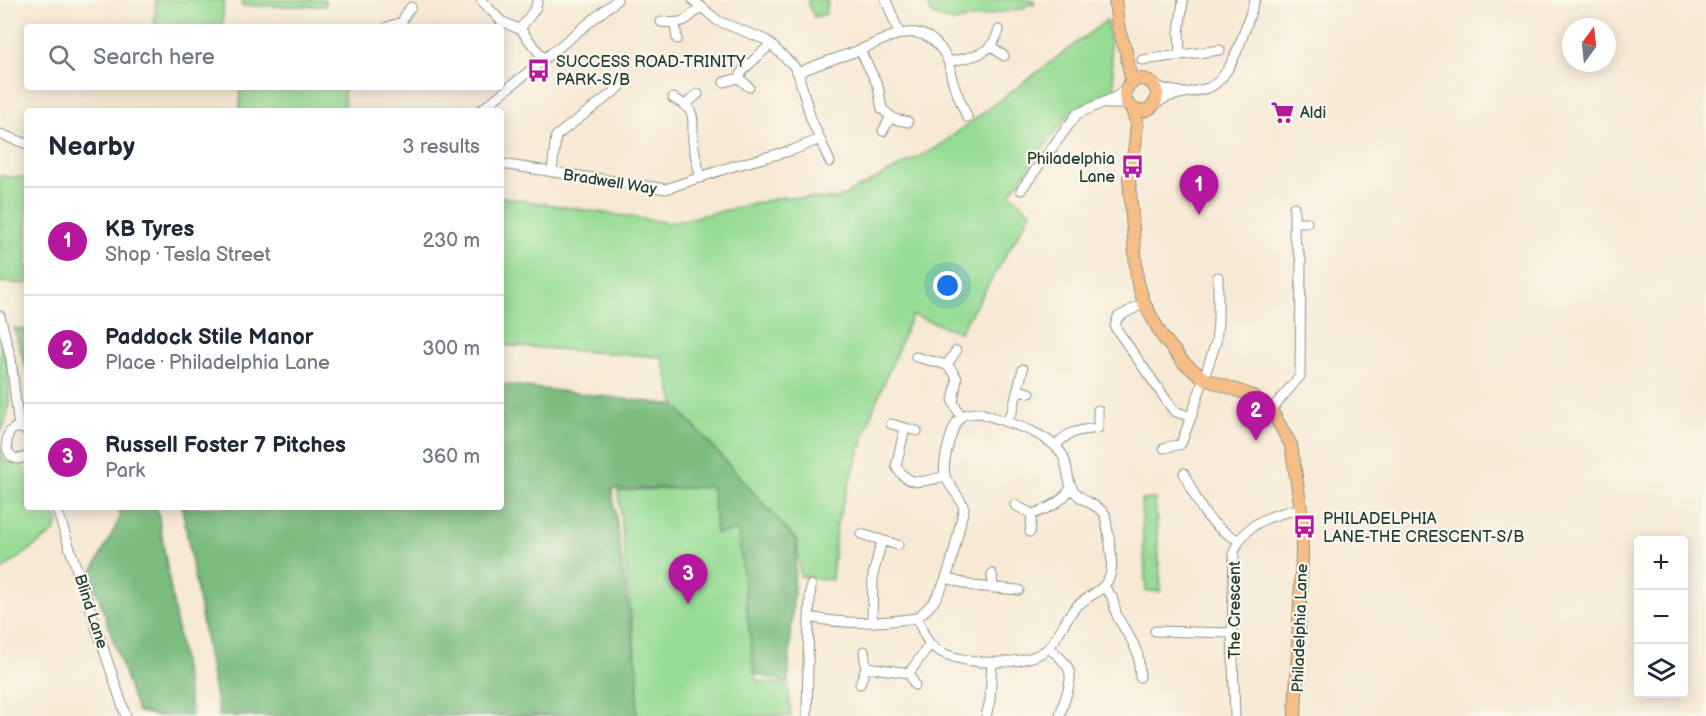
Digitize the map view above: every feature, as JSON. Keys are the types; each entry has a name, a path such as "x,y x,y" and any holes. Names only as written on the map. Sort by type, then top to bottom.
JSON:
{"main road":[{"name":"Philadelphia Lane","path":"1115,0 1130,85 1126,95 1137,124 1136,145 1129,179 1137,279 1144,303 1162,336 1184,363 1205,379 1253,396 1271,410 1291,445 1301,509 1302,554 1295,716"},
{"name":"Philadelphia Lane","path":"1126,52 1157,93 1136,145"},
{"path":"1130,85 1149,82"},
{"path":"1129,105 1143,111 1153,106"}],"street":[{"path":"481,0 502,24"},
{"path":"520,29 535,9 538,0"},
{"path":"484,108 617,0"},
{"path":"886,0 899,33"},
{"path":"1180,54 1179,32 1183,0"},
{"path":"1153,106 1163,98 1208,88 1218,83 1228,70 1255,0"},
{"path":"661,22 675,24 686,21 697,2 718,21 755,34 771,44 798,73 811,120 830,162"},
{"path":"404,24 406,13 411,8"},
{"path":"675,24 677,39"},
{"path":"504,25 520,29 544,59"},
{"path":"949,62 973,56 992,47 999,30"},
{"path":"798,73 899,33 912,32 931,39 945,53 967,117"},
{"path":"724,82 739,78 743,70 771,44"},
{"path":"992,47 1004,56"},
{"path":"860,50 878,86 882,109 891,116 908,122"},
{"path":"1142,60 1220,50"},
{"path":"739,78 749,87"},
{"path":"1149,82 1164,89 1182,93"},
{"path":"1021,190 1077,114 1116,97 1130,85"},
{"path":"552,172 556,136 620,87"},
{"path":"685,105 698,94"},
{"path":"673,98 685,105 694,117 693,142 701,178"},
{"path":"1098,105 1129,105"},
{"path":"883,131 891,116"},
{"path":"0,134 24,143"},
{"name":"Bradwell Way","path":"504,164 666,189 730,167 793,150 820,139"},
{"path":"1271,410 1300,376 1301,260 1294,237 1294,207"},
{"path":"1294,222 1306,222"},
{"path":"1164,448 1180,444 1205,379 1216,342 1218,277"},
{"path":"1144,303 1118,317 1115,327 1174,411 1191,417"},
{"path":"0,316 11,359 15,397 23,429 9,429"},
{"path":"947,365 956,351"},
{"path":"916,357 947,365 957,379 953,402 961,417"},
{"path":"1006,422 1023,369"},
{"path":"1018,390 1030,393"},
{"path":"15,397 9,429 1,439 2,449 21,459"},
{"path":"1056,446 1063,436 1079,430 1103,430 1098,410"},
{"path":"809,617 831,622 872,623 917,618 932,603 946,578 964,508 960,497 945,476 945,459 954,426 961,417 970,413 981,413 1006,422 1044,437 1056,446 1063,456 1070,475 1071,487 1067,495 1049,508 1032,514 1015,505"},
{"path":"891,424 918,432"},
{"path":"905,428 896,466 902,476 914,482 945,476"},
{"path":"0,457 21,459"},
{"path":"1184,473 1202,512 1218,529 1238,540"},
{"path":"917,618 930,644 943,654 992,662 1019,661 1034,657 1048,648 1076,607 1104,587 1110,576 1111,563 1105,514 1071,487"},
{"name":"The Crescent","path":"1235,716 1232,633 1234,552 1238,540 1251,526 1284,512 1301,509"},
{"name":"Blind Lane","path":"57,510 126,716"},
{"path":"1030,532 1032,514"},
{"path":"861,534 898,545"},
{"path":"872,623 873,575 882,540"},
{"path":"992,574 993,588"},
{"path":"946,578 973,586 1019,590"},
{"path":"807,716 811,585"},
{"path":"1104,587 1112,597 1117,616 1138,655 1140,677"},
{"path":"1155,631 1232,633"},
{"path":"909,673 930,644"},
{"path":"1048,648 1061,657 1071,673 1070,689 1060,716"},
{"path":"860,684 866,667 864,651"},
{"path":"986,716 990,700 992,662"},
{"path":"866,667 909,673"},
{"path":"909,673 915,685"}],"green space":[{"path":"156,0 224,0 222,24 154,24"},
{"path":"242,0 325,0 325,6 242,6"},
{"path":"807,0 828,0 826,14 814,17"},
{"path":"926,0 1034,0 1034,5 1028,4 1024,8 952,22 931,14"},
{"path":"1107,20 1115,90 1072,110 1010,193 1031,213 960,332 912,315 874,407 845,496 836,527 832,580 800,576 797,541 675,405 662,357 504,345 504,197 670,223 783,197 837,199 936,148"},
{"path":"240,90 344,90 344,108 240,108"},
{"path":"0,176 24,178 24,284 0,282"},
{"path":"14,328 24,330 24,361"},
{"path":"0,333 9,384 9,398 5,424 0,433"},
{"path":"504,384 675,405 797,541 788,682 754,674 738,531 716,533 712,487 612,489 638,677 637,716 219,716 183,510 504,510"},
{"path":"0,447 4,461 20,465 24,468 24,510 53,510 58,521 54,532 0,571"},
{"path":"713,487 716,533 738,531 756,681 788,684 791,716 637,716 638,677 618,491"},
{"path":"1155,499 1161,591 1146,591 1141,500"},
{"path":"119,510 158,510 192,716 157,716 137,711 91,574 120,518"}],"place":[{"name":"SUCCESS ROAD-TRINITY PARK-S/B","path":"538,70"},
{"name":"Aldi","path":"1282,112"},
{"name":"Philadelphia Lane","path":"1133,167"},
{"name":"KB Tyres","path":"1199,215"},
{"name":"Paddock Stile Manor","path":"1256,441"},
{"name":"PHILADELPHIA LANE-THE CRESCENT-S/B","path":"1305,527"},
{"name":"Russell Foster 7 Pitches","path":"688,604"}]}
